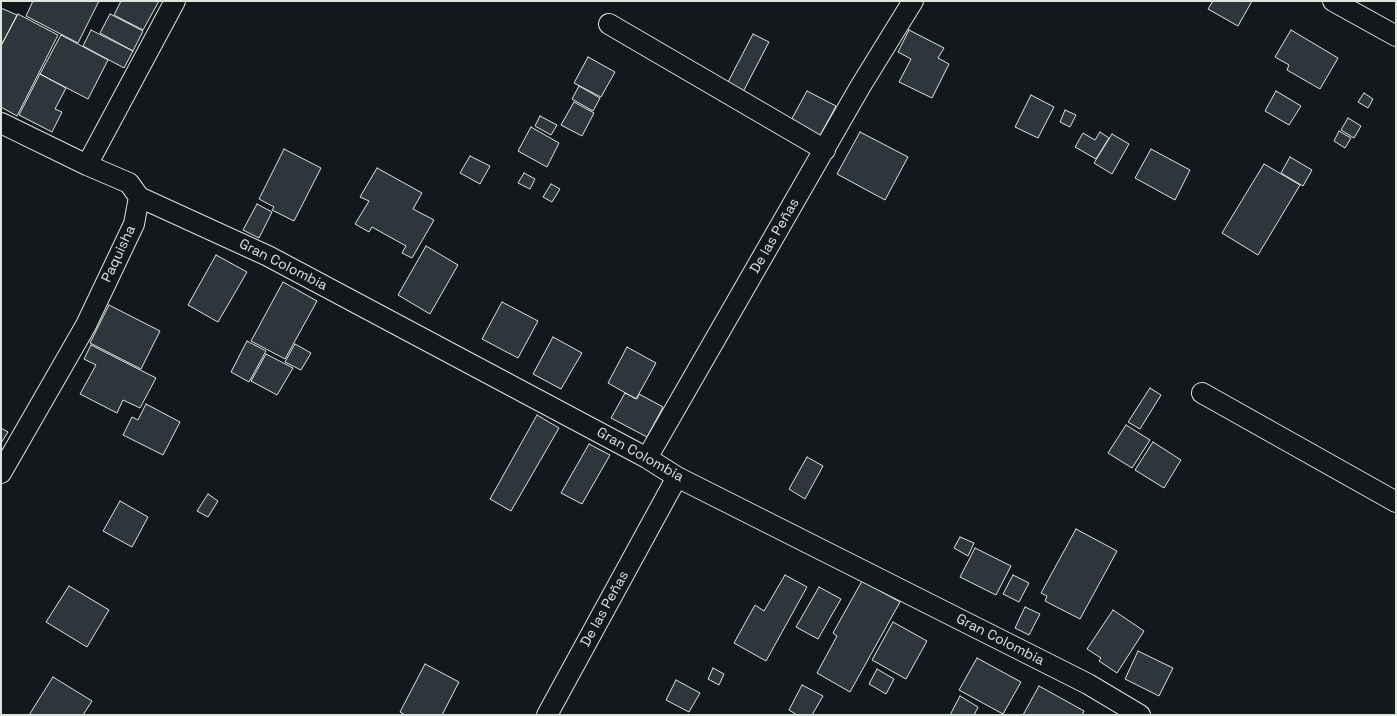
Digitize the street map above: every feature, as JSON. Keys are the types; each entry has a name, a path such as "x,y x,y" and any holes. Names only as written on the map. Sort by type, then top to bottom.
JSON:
{"street":[{"path":"88,165 175,1"},
{"path":"1333,1 1396,36"},
{"name":"De las Peñas","path":"647,458 909,8"},
{"path":"609,24 825,150"},
{"path":"1,124 129,183 139,197"},
{"name":"Gran Colombia","path":"139,197 268,256 647,458 677,476 1088,684 1140,715"},
{"name":"Paquisha","path":"1,473 86,325 134,224 139,197"},
{"path":"1202,393 1396,502"},
{"name":"De las Peñas","path":"547,715 677,476"}],"building":[{"path":"33,1 99,1 78,43 26,16"},
{"path":"121,1 159,1 143,30 114,15"},
{"path":"1213,1 1252,1 1238,26 1208,9"},
{"path":"1,8 17,15 3,42 1,41"},
{"path":"18,14 58,35 17,116 1,107 1,46"},
{"path":"110,14 143,31 133,51 100,33"},
{"path":"91,30 133,51 124,68 83,46"},
{"path":"909,30 944,48 938,58 949,64 932,98 899,82 911,59 898,52"},
{"path":"1291,30 1338,58 1320,89 1287,70 1289,65 1275,57"},
{"path":"753,34 769,42 743,92 727,84"},
{"path":"61,35 108,60 88,99 40,74"},
{"path":"588,57 615,72 601,97 574,83"},
{"path":"40,74 66,88 55,109 62,112 52,132 19,115"},
{"path":"579,86 600,98 593,111 572,99"},
{"path":"807,91 836,106 818,139 789,124"},
{"path":"1276,91 1301,106 1289,125 1265,111"},
{"path":"1364,93 1373,99 1368,108 1358,102"},
{"path":"1031,95 1054,107 1038,138 1015,127"},
{"path":"574,102 594,113 582,136 561,125"},
{"path":"1065,110 1076,115 1070,127 1060,122"},
{"path":"540,116 557,125 551,135 535,126"},
{"path":"1348,118 1361,126 1354,138 1341,130"},
{"path":"531,127 559,143 547,167 518,151"},
{"path":"1339,131 1351,138 1345,148 1334,141"},
{"path":"860,132 908,157 885,200 837,174"},
{"path":"1100,132 1109,138 1096,159 1075,147 1083,133 1095,140"},
{"path":"1112,134 1129,144 1112,174 1094,163"},
{"path":"284,149 321,168 294,221 272,210 274,207 259,199"},
{"path":"1151,149 1190,170 1175,200 1135,178"},
{"path":"470,156 490,166 480,184 460,173"},
{"path":"1290,157 1312,170 1303,186 1281,173"},
{"path":"1264,164 1300,185 1258,255 1222,233"},
{"path":"377,168 422,193 413,209 434,220 412,258 402,253 406,246 372,227 369,232 355,224 369,201 360,197"},
{"path":"524,173 535,179 530,189 518,183"},
{"path":"551,184 560,189 552,202 543,197"},
{"path":"257,204 272,212 259,238 243,230"},
{"path":"426,246 458,265 430,314 398,295"},
{"path":"216,255 247,272 218,322 188,305"},
{"path":"283,282 317,301 285,359 251,341"},
{"path":"502,302 538,321 518,358 482,339"},
{"path":"109,305 160,331 141,369 90,343"},
{"path":"553,337 582,353 561,389 533,374"},
{"path":"247,341 266,351 249,382 231,372"},
{"path":"295,344 311,353 301,370 285,362"},
{"path":"91,345 156,378 140,408 123,400 117,413 80,394 96,365 84,359"},
{"path":"627,347 656,363 636,399 608,383"},
{"path":"266,354 293,368 277,395 251,381"},
{"path":"1150,388 1161,395 1140,429 1128,422"},
{"path":"625,393 637,399 639,394 663,407 647,437 611,418"},
{"path":"146,404 180,422 163,455 123,435 132,417 138,420"},
{"path":"537,415 559,428 511,511 490,499"},
{"path":"1126,425 1150,440 1132,468 1108,453"},
{"path":"1,428 8,432 1,443"},
{"path":"1153,442 1181,460 1164,488 1135,470"},
{"path":"589,444 610,455 582,504 561,493"},
{"path":"807,457 823,466 805,499 789,489"},
{"path":"208,494 218,501 208,517 197,511"},
{"path":"120,501 148,517 132,547 103,531"},
{"path":"1076,529 1117,551 1080,619 1045,601 1047,596 1041,593"},
{"path":"960,537 974,543 968,556 954,548"},
{"path":"975,548 1011,566 996,595 960,577"},
{"path":"785,575 807,587 766,661 734,643 755,605 764,611"},
{"path":"1013,575 1029,583 1019,602 1003,594"},
{"path":"862,581 900,602 850,692 817,673 837,636 833,633"},
{"path":"69,586 109,610 87,647 46,622"},
{"path":"819,587 841,599 818,639 796,627"},
{"path":"1025,607 1040,614 1029,635 1015,628"},
{"path":"1113,610 1144,631 1117,673 1099,661 1101,658 1087,649"},
{"path":"893,622 927,641 906,679 872,660"},
{"path":"1138,651 1173,668 1159,696 1125,679"},
{"path":"977,658 1021,682 1003,714 959,690"},
{"path":"425,664 459,682 442,715 405,715 400,712"},
{"path":"713,668 724,674 719,685 708,679"},
{"path":"877,669 894,679 886,694 869,684"},
{"path":"53,677 92,701 83,715 29,715"},
{"path":"676,680 700,693 689,712 666,700"},
{"path":"802,685 823,696 812,715 797,715 789,710"},
{"path":"1039,686 1084,711 1082,715 1023,715"},
{"path":"960,696 978,707 974,715 950,715"}]}
